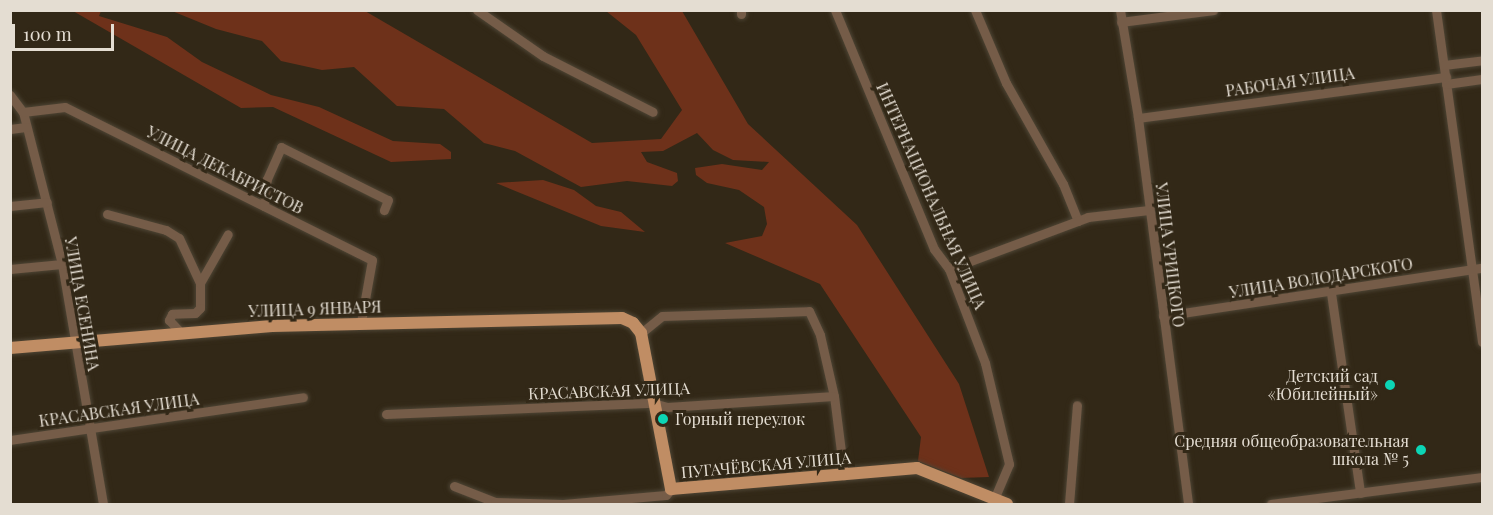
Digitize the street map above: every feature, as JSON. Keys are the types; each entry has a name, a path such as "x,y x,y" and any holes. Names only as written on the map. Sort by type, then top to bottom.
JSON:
{"main road":[{"name":"УЛИЦА 9 ЯНВАРЯ","path":"10,348 181,333 361,322 622,318 633,322 641,333"},
{"path":"641,333 667,496"},
{"name":"ПУГАЧЁВСКАЯ УЛИЦА","path":"667,496 917,468 1007,504"}],"street":[{"path":"477,10 543,56 652,112"},
{"name":"ИНТЕРНАЦИОНАЛЬНАЯ УЛИЦА","path":"835,10 934,249 949,269 985,363 1009,464 994,499"},
{"path":"975,10 1006,83 1063,184 1078,221"},
{"name":"УЛИЦА УРИЦКОГО","path":"1120,10 1138,118 1188,504"},
{"path":"1121,22 1213,10"},
{"path":"1436,10 1478,269 1482,342"},
{"path":"1444,65 1482,60"},
{"name":"РАБОЧАЯ УЛИЦА","path":"1138,118 1446,81 1482,79"},
{"path":"10,94 23,112"},
{"name":"УЛИЦА ДЕКАБРИСТОВ","path":"23,112 65,107 372,260 361,322"},
{"name":"УЛИЦА ЕСЕНИНА","path":"23,112 62,264 88,431 103,504"},
{"path":"10,129 26,128"},
{"path":"264,206 267,179 281,147 388,200 384,210"},
{"path":"10,206 47,202"},
{"path":"949,269 1078,221 1149,210"},
{"path":"107,214 166,230 179,238 200,283 200,308 195,314 172,314 169,320 181,333"},
{"path":"200,283 228,234"},
{"path":"10,269 62,264"},
{"name":"УЛИЦА ВОЛОДАРСКОГО","path":"1163,316 1478,269"},
{"path":"1331,292 1360,493"},
{"path":"641,333 662,316 809,311 820,335 834,396 844,475"},
{"name":"КРАСАВСКАЯ УЛИЦА","path":"386,414 653,403 667,407 834,396"},
{"name":"КРАСАВСКАЯ УЛИЦА","path":"10,440 88,431 303,397"},
{"path":"1069,504 1077,405"},
{"path":"1271,504 1482,477"},
{"name":"ПУГАЧЁВСКАЯ УЛИЦА","path":"454,486 495,502 563,504 667,496"}],"shaded area":[{"path":"73,11 101,11 99,16 167,37 202,62 271,95 319,107 393,141 440,144 451,152 451,159 391,162 273,107 241,108"},
{"path":"172,11 365,11 592,143 661,139 682,110 636,35 606,11 682,11 748,124 857,225 959,384 989,477 961,478 918,461 921,437 820,284 725,243 762,236 767,224 764,207 739,190 707,183 696,175 695,168 722,164 762,170 769,162 733,160 713,150 697,133 663,151 641,152 647,162 677,173 678,181 672,186 627,181 581,187 515,151 484,143 444,109 397,106 354,67 322,70 281,61 262,41 216,29"},
{"path":"543,180 574,190 596,206 621,212 645,232 601,226 496,183"}],"place":[{"name":"Детский сад «Юбилейный»","path":"1390,385"},
{"name":"Горный переулок","path":"663,419"},
{"name":"Средняя общеобразовательная школа № 5","path":"1421,450"}]}
